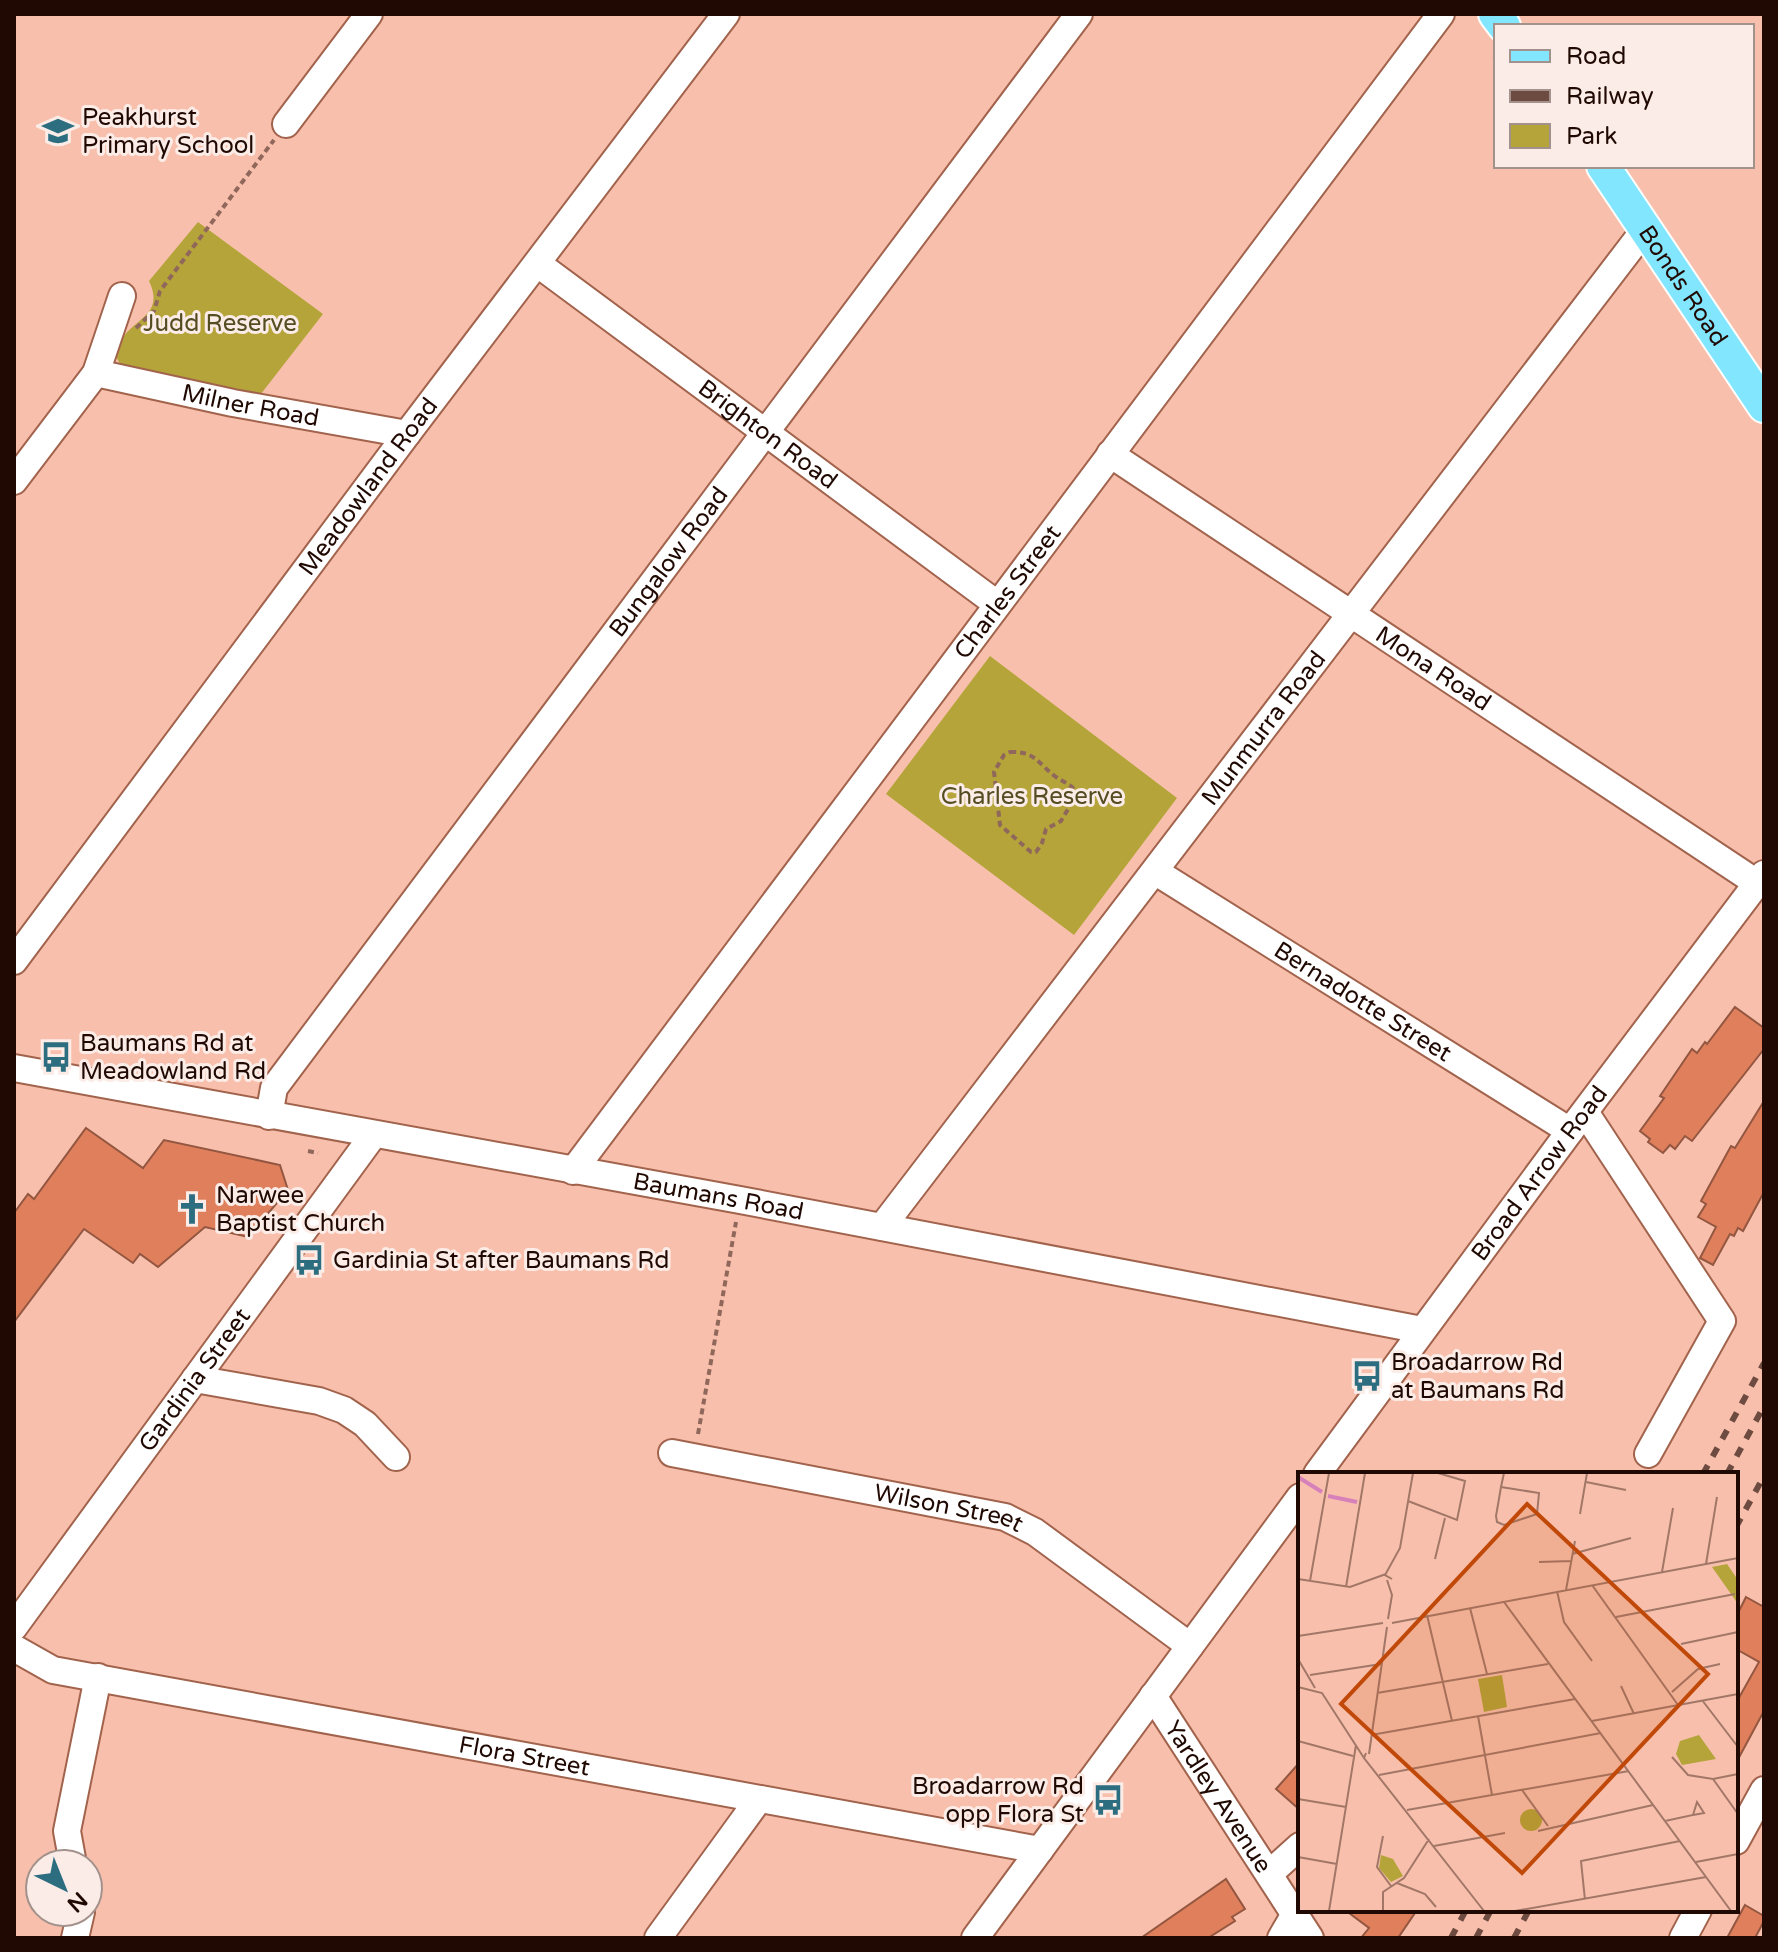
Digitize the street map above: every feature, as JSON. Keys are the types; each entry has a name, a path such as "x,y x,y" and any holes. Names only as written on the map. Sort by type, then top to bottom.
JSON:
{"main road":[{"name":"Bonds Road","path":"1604,168 1763,401"}],"street":[{"path":"286,124 369,14"},
{"name":"Meadowland Road","path":"14,961 407,434 726,14"},
{"name":"Bungalow Road","path":"269,1116 274,1088 1079,14"},
{"name":"Charles Street","path":"573,1171 1441,14"},
{"name":"Munmurra Road","path":"882,1227 1646,228"},
{"name":"Brighton Road","path":"538,264 997,604"},
{"path":"14,481 96,373 122,296"},
{"name":"Milner Road","path":"96,373 233,403 407,434"},
{"name":"Mona Road","path":"1110,454 1760,878"},
{"name":"Bernadotte Street","path":"1156,872 1577,1121"},
{"name":"Broad Arrow Road","path":"1318,1472 1760,878"},
{"name":"Baumans Road","path":"14,1068 740,1200 1422,1330"},
{"path":"1577,1121 1722,1321 1648,1454"},
{"name":"Gardinia Street","path":"14,1627 374,1134"},
{"path":"195,1379 319,1401 344,1410 365,1424 396,1457"},
{"name":"Wilson Street","path":"683,1455 1005,1517 1035,1532 1190,1646"},
{"path":"975,1938 1298,1500"},
{"name":"Flora Street","path":"14,1648 53,1670 1040,1850"},
{"path":"70,1848 67,1831 98,1677"},
{"name":"Yardley Avenue","path":"1153,1696 1310,1938"},
{"path":"1738,1837 1764,1790"},
{"path":"658,1938 759,1799"},
{"path":"1270,1873 1298,1848"},
{"path":"1683,1938 1697,1912"},
{"path":"1281,1938 1295,1914"}],"path":[{"path":"126,336 154,311 160,291 286,124"},
{"path":"1017,752 1036,758 1056,777 1071,785 1077,794 1061,821 1046,829 1036,852 1031,852 1000,825 994,772 1004,755 1017,752"},
{"path":"308,1151 318,1153"},
{"path":"683,1455 740,1200"}],"green space":[{"name":"Judd Reserve","path":"198,222 323,314 257,399 124,371 115,355 126,333 153,304 149,281"},
{"name":"Charles Reserve","path":"990,656 1177,798 1074,935 886,794"}],"building":[{"path":"1735,1007 1764,1028 1764,1049 1692,1141 1685,1136 1675,1149 1670,1145 1663,1153 1648,1142 1650,1139 1640,1131 1664,1098 1660,1096 1692,1049 1697,1053 1705,1042 1707,1044"},
{"path":"1764,1101 1764,1192 1743,1231 1738,1228 1734,1236 1730,1234 1713,1265 1700,1258 1716,1227 1698,1217 1706,1204 1701,1201 1731,1146 1735,1148"},
{"path":"86,1128 143,1168 164,1140 280,1165 288,1190 248,1237 205,1227 158,1267 140,1254 133,1263 84,1229 14,1322 14,1213 28,1194 34,1199"},
{"path":"1746,1597 1764,1607 1764,1711 1738,1759 1738,1699 1759,1662 1738,1650 1738,1613"},
{"path":"1298,1764 1298,1808 1276,1789"},
{"path":"1226,1879 1245,1909 1232,1917 1235,1921 1208,1938 1141,1938"},
{"path":"1745,1905 1764,1916 1755,1938 1727,1938"},
{"path":"1348,1912 1416,1912 1398,1938 1361,1938 1369,1928"}],"railway":[{"path":"1704,1472 1764,1363"},
{"path":"1728,1472 1764,1406"},
{"path":"1738,1523 1764,1476"},
{"path":"1451,1938 1465,1912"},
{"path":"1476,1938 1490,1912"},
{"path":"1514,1938 1528,1912"}],"place":[{"name":"Peakhurst Primary School","path":"58,131"},
{"name":"Baumans Rd at Meadowland Rd","path":"56,1057"},
{"name":"Narwee Baptist Church","path":"192,1209"},
{"name":"Gardinia St after Baumans Rd","path":"309,1260"},
{"name":"Broadarrow Rd at Baumans Rd","path":"1367,1376"},
{"name":"Broadarrow Rd opp Flora St","path":"1108,1800"}]}
